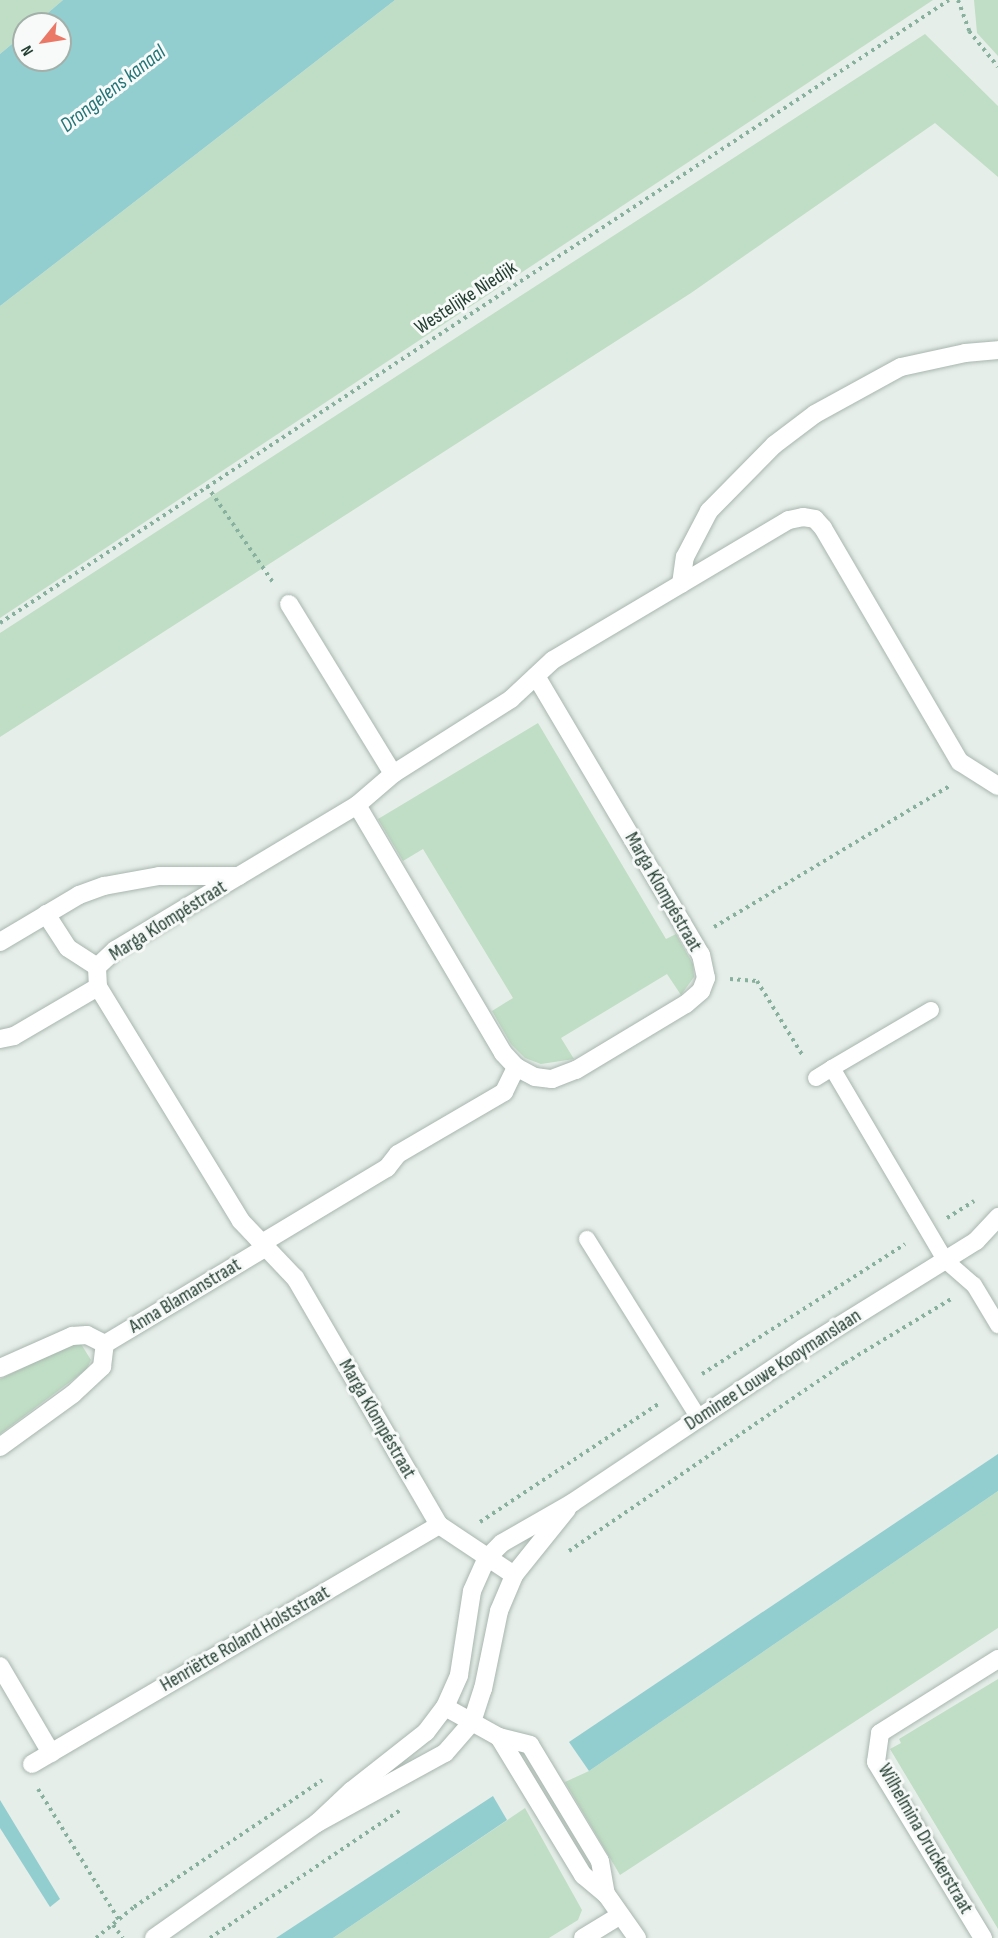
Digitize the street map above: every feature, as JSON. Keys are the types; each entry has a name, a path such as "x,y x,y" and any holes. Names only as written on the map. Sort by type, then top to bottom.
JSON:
{"street":[{"path":"681,584 685,557 709,511 774,445 815,414 901,367 965,352 998,350"},
{"name":"Marga Klompéstraat","path":"514,1575 440,1525 295,1278 241,1221 98,987 97,967 115,950 357,805 393,774 511,699 553,660 789,520 814,519 960,762 989,777"},
{"path":"284,596 393,774"},
{"name":"Marga Klompéstraat","path":"357,805 503,1053 516,1067 536,1077 552,1079 576,1070 686,1004 701,991 706,978 701,955 536,676"},
{"name":"Marga Klompéstraat","path":"0,942 46,914 104,886 159,876 241,876"},
{"name":"Marga Klompéstraat","path":"46,914 68,948 97,967"},
{"name":"Marga Klompéstraat","path":"0,1039 14,1036 98,987"},
{"path":"264,1246 387,1168 398,1154 504,1092 516,1067"},
{"name":"Dominee Louwe Kooymanslaan","path":"154,1938 317,1823 426,1732 445,1707 459,1675 472,1591 488,1558 520,1529 572,1503 699,1418 976,1240 998,1217"},
{"name":"Dominee Louwe Kooymanslaan","path":"976,1240 998,1235"},
{"name":"Anna Blamanstraat","path":"105,1344 264,1246"},
{"path":"0,1368 72,1336 87,1335 105,1344 102,1366 73,1394 0,1447"},
{"name":"Dominee Louwe Kooymanslaan","path":"317,1823 437,1758 472,1722 483,1689 499,1611 514,1575 572,1503"},
{"name":"Henriëtte Roland Holststraat","path":"33,1773 51,1753 440,1525"},
{"name":"Wilhelmina Druckerstraat","path":"982,1938 876,1762 880,1733 998,1659"},
{"path":"0,1666 51,1753"},
{"path":"445,1707 499,1737 530,1745 600,1862 606,1894 637,1938"},
{"path":"583,1938 620,1916"}],"lane":[{"path":"816,1077 931,1010"},
{"path":"832,1068 945,1260 975,1285 998,1325"},
{"path":"587,1239 699,1418"}],"path":[{"name":"Westelijke Niedijk","path":"0,623 949,0"},
{"path":"958,0 969,31 998,67"},
{"path":"207,486 284,596"},
{"path":"693,940 989,777"},
{"path":"706,978 757,981 816,1077"},
{"path":"560,1557 845,1363 975,1285"},
{"path":"33,1773 119,1920"},
{"path":"210,1938 407,1806"},
{"path":"113,1925 123,1938"}],"green space":[{"path":"0,0 63,0 49,12 12,12 12,44 0,54"},
{"path":"395,0 933,0 0,618 0,306"},
{"path":"974,0 998,0 998,56 977,33"},
{"path":"925,34 998,106 998,177 935,123 691,293 0,737 0,633"},
{"path":"538,723 666,939 676,934 693,964 694,977 681,995 667,974 561,1038 574,1059 541,1064 525,1058 511,1044 492,1011 513,998 423,849 403,861 378,819"},
{"path":"81,1344 91,1360 86,1370 0,1434 0,1379 71,1345"},
{"path":"998,1491 998,1628 620,1875 565,1782 589,1771"},
{"path":"998,1679 998,1929 890,1749 901,1743 899,1739"},
{"path":"525,1808 582,1910 578,1920 549,1938 333,1938"}],"water":[{"name":"Drongelens kanaal","path":"63,0 395,0 0,306 0,54 12,44 12,72 72,72 72,12 49,12"},
{"path":"998,1454 998,1491 589,1771 569,1742"},
{"path":"493,1796 507,1820 333,1938 276,1938"},
{"path":"0,1800 60,1899 50,1907 0,1828"}]}
